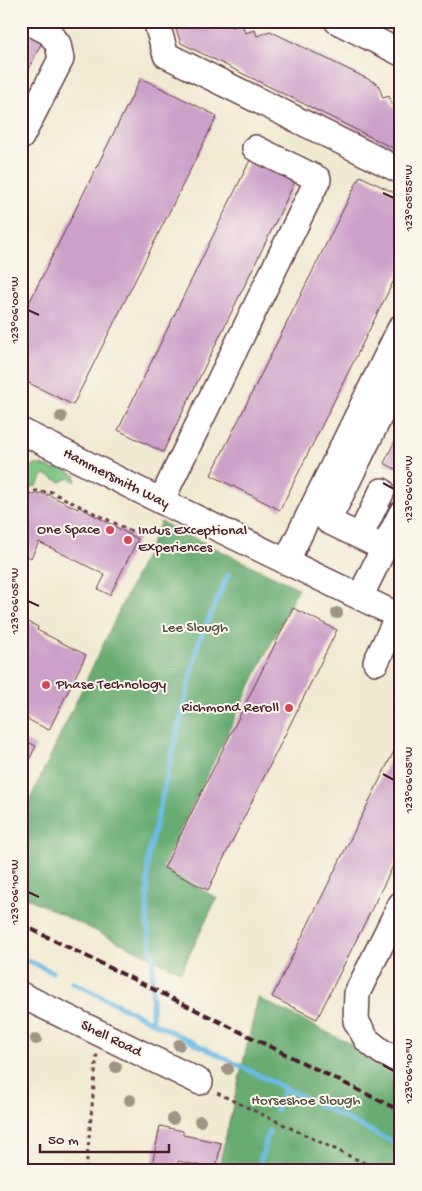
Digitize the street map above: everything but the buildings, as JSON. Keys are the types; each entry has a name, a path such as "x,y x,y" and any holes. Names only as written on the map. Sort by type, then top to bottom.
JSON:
{"street":[{"path":"21,137 61,59 58,44 49,32 27,21"},
{"path":"156,21 166,54 401,171"},
{"path":"337,21 401,53"},
{"path":"161,501 318,179 255,148"},
{"path":"286,562 401,327"},
{"path":"384,548 328,521 401,373"},
{"name":"Hammersmith Way","path":"21,431 399,617"},
{"path":"360,536 382,491"},
{"path":"360,597 401,514"},
{"path":"376,662 399,617"},
{"path":"401,904 357,993 356,1012 356,1021 367,1040 382,1052 401,1061"},
{"name":"Shell Road","path":"21,995 200,1082"}],"path":[{"path":"21,500 33,491 45,492 46,490 133,532"},
{"path":"120,526 124,520"},
{"path":"86,1170 99,1033"},
{"path":"200,1082 228,1098 379,1170"}],"green space":[{"path":"34,465 41,465 56,470 58,466 76,476 76,482 69,478 61,482 44,474 37,486 31,487 21,495 21,471"},
{"name":"Lee Slough","path":"161,522 298,588 162,868 217,898 181,972 21,895 21,818"},
{"name":"Horseshoe Slough","path":"258,998 401,1069 401,1170 218,1170"}],"waterway":[{"path":"152,1022 153,958 147,923 148,857 199,641 228,575"},
{"path":"21,957 52,972"},
{"path":"72,982 401,1146"},
{"path":"276,1110 285,1088"},
{"path":"258,1170 269,1131"}],"railway":[{"path":"21,924 401,1111"}],"place":[{"name":"One Space","path":"110,530"},
{"name":"Indus Exceptional Experiences","path":"128,540"},
{"name":"Phase Technology","path":"46,685"},
{"name":"Richmond Reroll","path":"289,708"}]}
